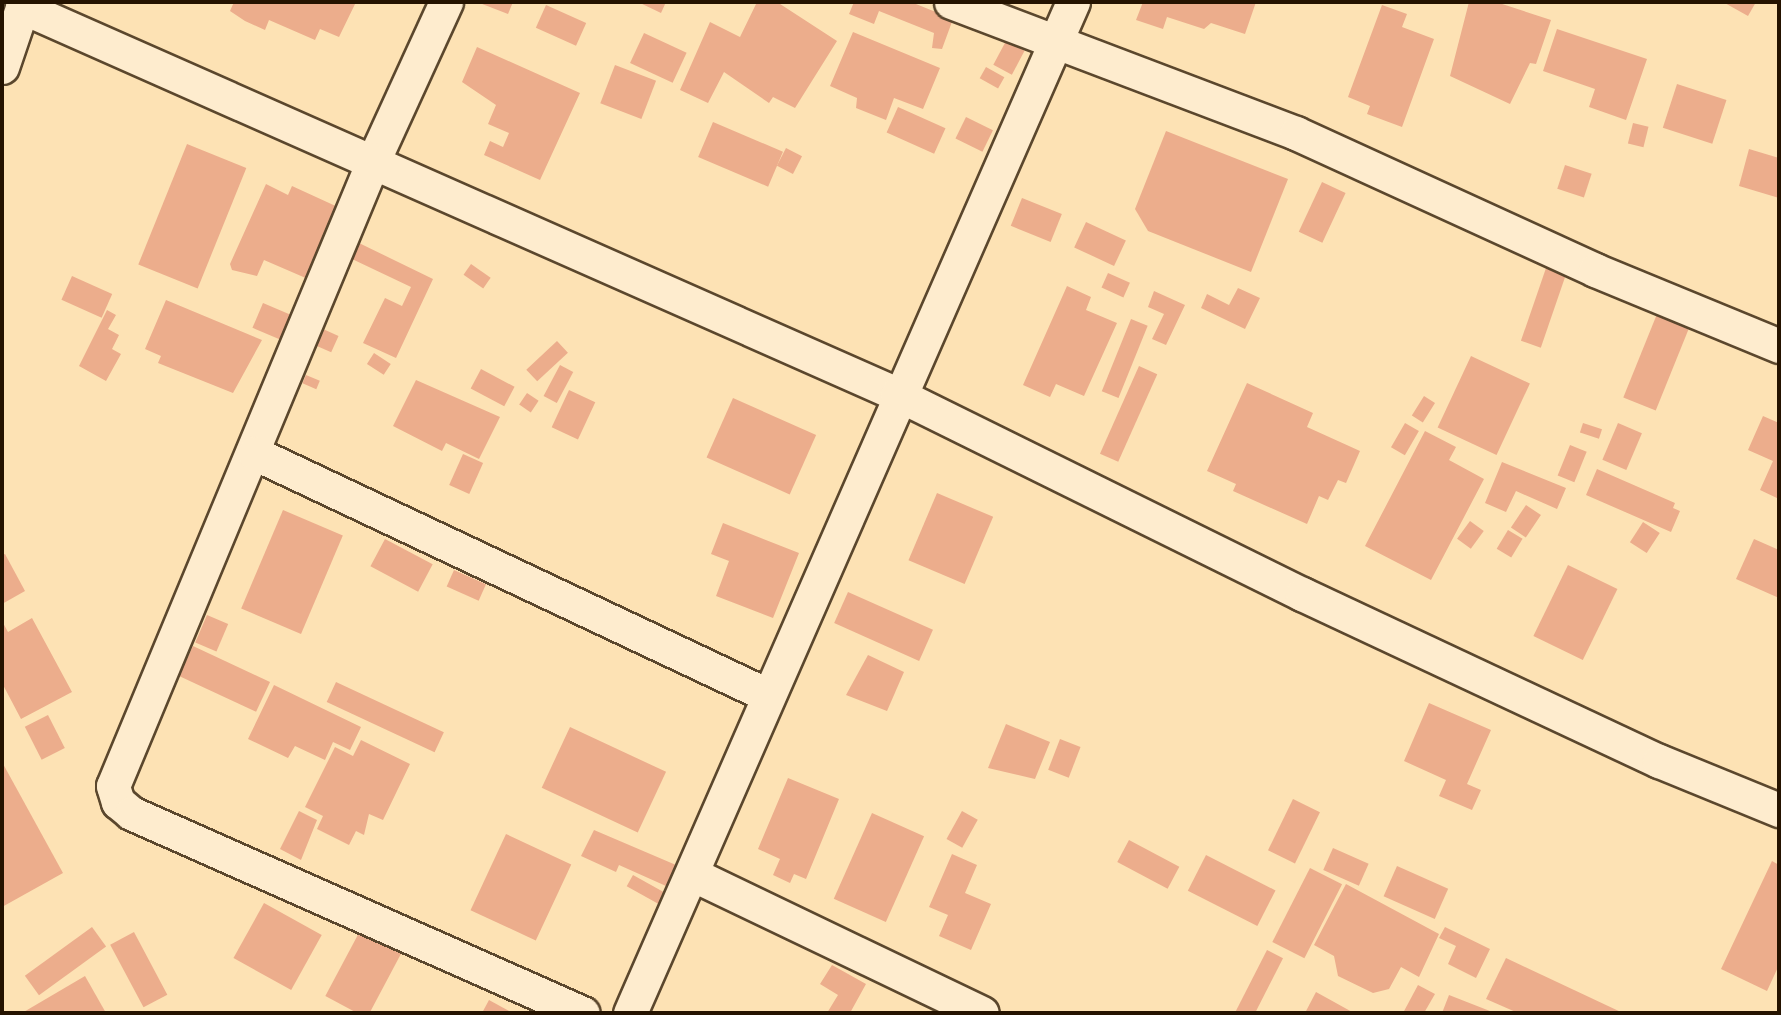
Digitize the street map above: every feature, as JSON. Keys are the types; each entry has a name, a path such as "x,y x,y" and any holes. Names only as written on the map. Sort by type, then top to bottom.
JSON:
{"street":[{"path":"446,2 374,159 254,453 113,786 118,802 131,813 583,1013"},
{"path":"951,2 1296,134 1595,270 1779,346"},
{"path":"630,1013 694,874 767,695 897,394 1052,41 1073,2"},
{"path":"2,67 23,4 897,394 1302,594 1659,761 1779,810"},
{"path":"254,453 767,695"},
{"path":"694,874 982,1013"}],"building":[{"path":"234,2 356,2 339,37 320,29 315,40 269,20 265,30 245,21 230,11"},
{"path":"477,2 513,2 508,14"},
{"path":"638,2 666,2 661,13"},
{"path":"757,2 777,2 837,41 795,108 773,97 769,103 724,72 708,103 680,90 710,22 740,37"},
{"path":"854,2 911,2 953,19 942,49 932,48 934,33 879,11 874,24 849,14"},
{"path":"1143,2 1256,2 1245,34 1211,23 1204,29 1167,17 1163,29 1136,20"},
{"path":"1469,2 1496,2 1551,20 1536,64 1530,63 1510,104 1450,76"},
{"path":"1723,2 1756,2 1748,16"},
{"path":"546,5 586,23 576,46 536,28"},
{"path":"1382,5 1407,14 1402,27 1434,39 1402,127 1367,114 1370,106 1348,97"},
{"path":"1557,29 1647,59 1626,120 1589,107 1595,89 1543,71"},
{"path":"853,32 940,68 923,109 894,98 886,120 856,108 857,98 830,86"},
{"path":"644,33 687,53 673,83 630,63"},
{"path":"1006,41 1025,51 1012,75 993,65"},
{"path":"477,47 580,93 540,180 484,155 490,141 503,147 509,133 488,124 496,105 462,82"},
{"path":"615,65 656,81 641,119 600,103"},
{"path":"986,67 1004,77 998,89 980,78"},
{"path":"1677,84 1726,100 1712,144 1663,128"},
{"path":"898,107 946,128 934,154 887,133"},
{"path":"966,117 993,130 982,152 955,139"},
{"path":"713,122 783,152 768,187 698,157"},
{"path":"1633,123 1649,127 1643,147 1628,143"},
{"path":"1166,131 1288,179 1251,272 1148,231 1135,209"},
{"path":"187,144 246,168 198,289 138,265"},
{"path":"786,148 802,156 793,174 777,166"},
{"path":"1749,149 1779,158 1779,198 1739,186"},
{"path":"1565,165 1592,174 1584,197 1557,189"},
{"path":"1322,182 1346,193 1322,243 1299,232"},
{"path":"266,184 288,195 292,186 340,208 308,279 264,260 257,276 232,270 230,264"},
{"path":"1022,198 1062,214 1051,242 1011,226"},
{"path":"1086,222 1126,241 1114,266 1074,247"},
{"path":"359,243 433,279 396,358 363,343 385,298 402,306 411,287 352,259"},
{"path":"471,264 491,278 483,288 464,275"},
{"path":"1546,268 1566,275 1541,348 1521,341"},
{"path":"1108,273 1130,283 1123,297 1101,288"},
{"path":"72,276 112,294 102,318 61,300"},
{"path":"1067,286 1091,297 1086,310 1117,323 1084,396 1056,384 1050,397 1023,385"},
{"path":"1238,288 1260,298 1245,329 1201,308 1207,294 1229,305"},
{"path":"1154,291 1185,305 1166,345 1152,339 1164,314 1148,307"},
{"path":"166,300 262,340 233,393 158,363 161,356 145,349"},
{"path":"263,303 291,315 280,340 252,328"},
{"path":"107,310 116,315 108,329 119,335 112,349 121,354 106,381 79,366"},
{"path":"1657,314 1689,327 1656,411 1623,397"},
{"path":"1131,319 1148,326 1118,398 1102,391"},
{"path":"323,329 339,336 331,352 316,345"},
{"path":"557,341 568,353 537,381 526,370"},
{"path":"374,353 391,364 384,375 367,364"},
{"path":"1471,356 1530,383 1497,455 1438,428"},
{"path":"560,365 573,372 557,403 544,396"},
{"path":"1139,366 1157,374 1118,462 1100,454"},
{"path":"481,369 515,387 504,406 471,388"},
{"path":"306,375 320,381 316,389 302,383"},
{"path":"416,380 500,417 479,459 446,443 442,451 393,426"},
{"path":"1247,383 1313,413 1307,427 1360,451 1346,483 1338,480 1328,500 1319,496 1307,524 1233,491 1236,484 1207,471"},
{"path":"569,390 595,402 578,439 552,427"},
{"path":"527,393 539,401 531,412 519,405"},
{"path":"1424,396 1435,403 1423,422 1412,416"},
{"path":"733,398 816,435 790,494 707,457"},
{"path":"1763,416 1779,423 1779,499 1760,490 1773,461 1748,450"},
{"path":"1405,423 1419,431 1405,455 1391,447"},
{"path":"1583,423 1602,429 1599,439 1580,433"},
{"path":"1618,423 1642,433 1626,470 1602,460"},
{"path":"1425,431 1456,447 1449,460 1484,479 1431,580 1365,546"},
{"path":"1570,445 1587,452 1574,482 1558,476"},
{"path":"463,454 483,463 469,494 449,485"},
{"path":"1502,462 1566,488 1557,509 1516,491 1506,512 1485,503"},
{"path":"1597,469 1675,503 1673,508 1680,511 1671,532 1586,495"},
{"path":"937,493 993,517 965,584 908,560"},
{"path":"1526,505 1541,515 1526,537 1511,527"},
{"path":"283,510 343,535 301,634 241,608"},
{"path":"1470,521 1484,531 1471,549 1457,539"},
{"path":"1643,522 1660,533 1647,553 1630,542"},
{"path":"723,523 799,553 773,618 716,596 729,561 711,554"},
{"path":"1508,530 1523,539 1511,558 1497,549"},
{"path":"385,539 433,564 418,592 370,566"},
{"path":"1754,539 1779,550 1779,598 1736,579"},
{"path":"5,554 25,591 2,604 2,555"},
{"path":"1568,565 1617,589 1583,660 1533,636"},
{"path":"454,570 486,584 479,601 447,586"},
{"path":"848,592 933,630 919,661 834,623"},
{"path":"207,615 228,624 216,652 195,643"},
{"path":"32,618 72,692 21,719 2,683 2,621 8,632"},
{"path":"193,646 270,682 256,712 179,676"},
{"path":"868,655 904,672 887,711 846,695"},
{"path":"336,682 444,732 435,752 327,702"},
{"path":"274,685 361,727 350,750 333,742 325,760 295,746 288,758 248,739"},
{"path":"1429,703 1491,730 1467,784 1481,790 1472,810 1439,796 1446,780 1404,761"},
{"path":"48,715 65,748 42,760 25,727"},
{"path":"1006,724 1050,742 1035,779 988,768"},
{"path":"570,727 666,772 638,833 542,788"},
{"path":"1060,739 1081,747 1069,778 1048,770"},
{"path":"361,740 410,764 383,820 369,814 364,835 356,831 349,845 317,829 323,816 305,807 335,747 353,756"},
{"path":"2,762 63,873 2,907"},
{"path":"788,778 839,799 806,879 794,874 790,883 773,875 780,859 758,849"},
{"path":"1293,799 1320,812 1295,863 1268,850"},
{"path":"299,811 317,820 301,860 280,849"},
{"path":"962,811 978,820 962,848 946,839"},
{"path":"872,813 924,836 886,922 834,899"},
{"path":"594,830 676,865 666,886 619,865 616,872 581,856"},
{"path":"506,834 571,864 536,941 471,910"},
{"path":"1129,840 1179,867 1168,889 1117,862"},
{"path":"1333,848 1369,864 1359,886 1323,870"},
{"path":"952,854 977,865 965,893 991,904 971,950 939,936 948,915 929,907"},
{"path":"1206,855 1275,890 1257,926 1188,891"},
{"path":"1772,861 1779,865 1779,965 1767,991 1721,969"},
{"path":"1397,866 1448,889 1435,919 1384,896"},
{"path":"1310,868 1342,884 1304,958 1272,942"},
{"path":"633,875 665,893 659,904 627,886"},
{"path":"1346,884 1439,934 1419,977 1401,967 1389,989 1373,993 1338,976 1334,956 1314,945"},
{"path":"264,903 322,935 291,990 233,958"},
{"path":"92,927 106,946 39,995 25,976"},
{"path":"1445,927 1490,949 1476,978 1448,964 1456,946 1439,938"},
{"path":"361,929 402,951 370,1013 357,1013 325,996"},
{"path":"134,932 167,995 143,1007 110,945"},
{"path":"1267,950 1283,958 1255,1013 1235,1012"},
{"path":"1506,958 1623,1013 1518,1013 1486,999"},
{"path":"832,965 866,984 850,1013 827,1013 838,995 820,984"},
{"path":"85,976 106,1013 22,1013"},
{"path":"1418,985 1435,994 1424,1013 1403,1013"},
{"path":"1316,992 1354,1013 1305,1013"},
{"path":"1449,995 1495,1013 1442,1013"},
{"path":"489,1000 513,1013 482,1013"}]}
